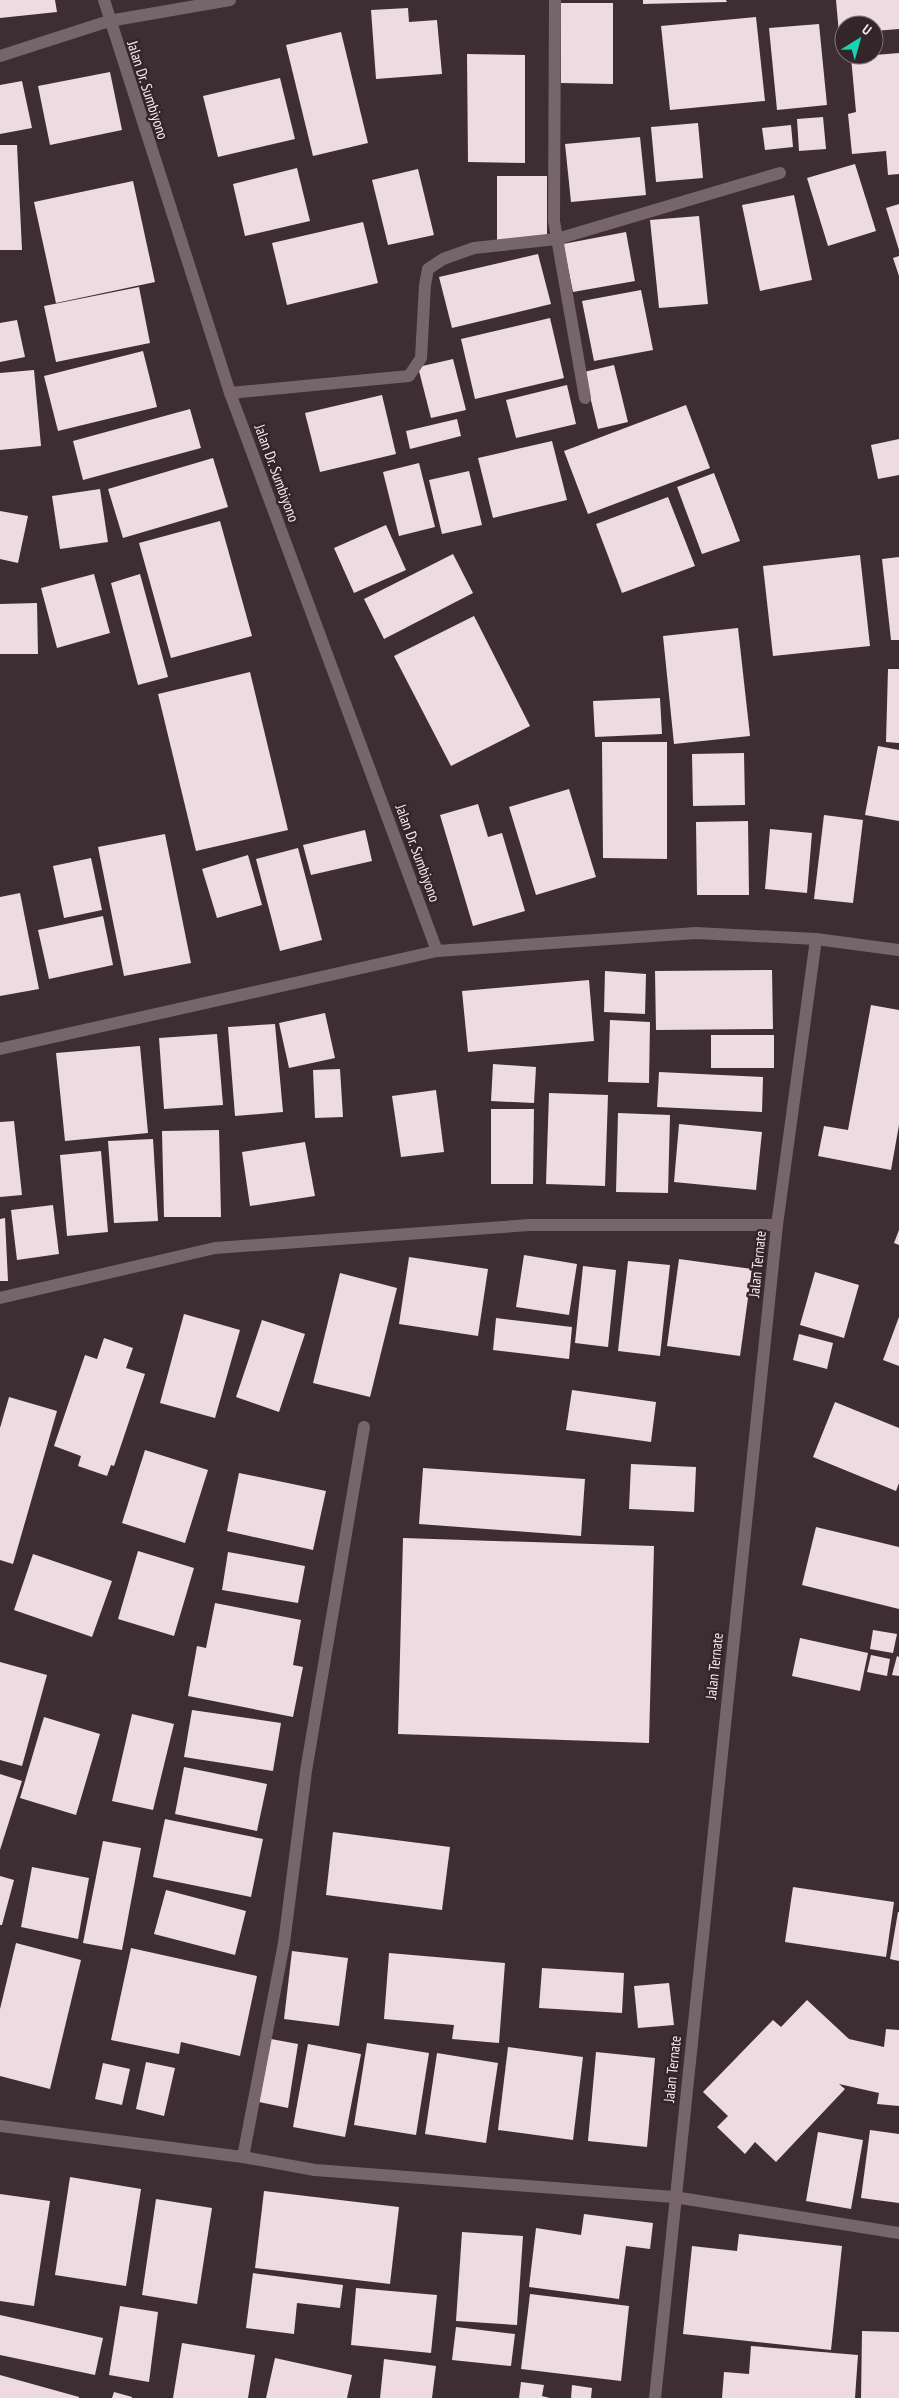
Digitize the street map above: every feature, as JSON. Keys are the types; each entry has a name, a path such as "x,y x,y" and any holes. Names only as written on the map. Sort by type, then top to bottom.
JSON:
{"street":[{"name":"Jalan Dr. Sumbiyono","path":"104,0 109,21 230,393 437,951"},
{"path":"0,56 109,21 230,0"},
{"path":"555,0 554,211 557,239 585,398"},
{"path":"230,393 409,376 421,358 425,285 428,269 443,259 474,248 557,239 780,173"},
{"path":"0,1049 437,951 696,933 816,939 899,950"},
{"name":"Jalan Ternate","path":"655,2398 674,2197 777,1225 816,939"},
{"path":"0,1298 215,1248 529,1225 777,1225"},
{"path":"243,2157 284,1943 306,1771 364,1427"},
{"path":"0,2126 243,2157 315,2170 674,2197 899,2233"}],"building":[{"path":"0,0 55,0 57,12 0,18"},
{"path":"643,0 726,0 727,2 643,4"},
{"path":"836,0 899,0 899,29 884,30 884,15 837,15"},
{"path":"561,3 613,3 613,84 561,83"},
{"path":"408,8 409,22 437,20 442,74 376,79 371,10"},
{"path":"756,17 765,101 670,110 661,26"},
{"path":"819,24 827,105 777,110 769,28"},
{"path":"341,32 368,143 313,156 286,45"},
{"path":"899,53 899,174 888,175 886,151 852,154 848,114 856,112 852,65 884,65 884,54"},
{"path":"467,54 525,55 525,163 468,162"},
{"path":"110,72 122,130 50,145 38,86"},
{"path":"280,78 295,139 218,157 203,96"},
{"path":"22,81 32,128 0,134 0,85"},
{"path":"823,117 826,149 799,151 797,119"},
{"path":"698,123 703,178 656,182 651,127"},
{"path":"791,125 793,147 765,150 762,128"},
{"path":"640,137 646,195 571,202 565,144"},
{"path":"0,145 17,145 22,250 0,250"},
{"path":"855,164 876,231 828,246 807,178"},
{"path":"297,168 310,221 245,236 233,184"},
{"path":"418,169 434,235 388,245 372,180"},
{"path":"497,176 547,176 547,240 497,240"},
{"path":"133,181 155,282 56,303 34,202"},
{"path":"794,195 812,280 760,291 742,205"},
{"path":"899,204 899,250 886,208"},
{"path":"699,216 708,304 659,308 650,220"},
{"path":"363,222 378,283 287,305 272,243"},
{"path":"626,232 635,281 573,292 563,244"},
{"path":"538,254 551,304 452,328 439,277"},
{"path":"899,256 899,276 893,258"},
{"path":"139,287 150,343 56,362 44,306"},
{"path":"641,290 653,350 594,361 582,301"},
{"path":"550,318 564,378 475,399 461,339"},
{"path":"17,320 25,357 0,362 0,323"},
{"path":"143,351 157,407 58,431 44,376"},
{"path":"453,359 466,410 431,418 418,367"},
{"path":"614,365 628,422 598,429 584,372"},
{"path":"34,370 41,446 0,450 0,373"},
{"path":"567,385 576,424 516,438 506,400"},
{"path":"382,395 396,454 320,472 305,413"},
{"path":"686,405 710,468 588,514 564,451"},
{"path":"190,409 201,448 83,480 73,441"},
{"path":"457,419 461,436 410,449 406,431"},
{"path":"899,439 899,475 878,479 871,445"},
{"path":"552,441 567,500 493,518 478,458"},
{"path":"213,458 228,507 123,538 108,489"},
{"path":"419,463 435,527 399,536 383,472"},
{"path":"469,471 482,525 442,534 429,480"},
{"path":"714,473 740,541 702,554 677,487"},
{"path":"100,489 108,542 60,549 52,496"},
{"path":"668,497 695,566 622,593 596,524"},
{"path":"0,511 28,516 18,563 0,559"},
{"path":"220,521 252,636 171,658 139,543"},
{"path":"386,525 406,570 354,593 334,548"},
{"path":"453,554 473,593 384,639 364,599"},
{"path":"860,555 870,646 773,656 763,566"},
{"path":"899,557 899,640 891,640 882,559"},
{"path":"94,574 110,633 57,648 41,588"},
{"path":"140,574 168,677 138,685 111,583"},
{"path":"37,603 38,654 0,654 0,604"},
{"path":"474,616 530,726 451,766 394,656"},
{"path":"738,628 750,736 674,744 663,636"},
{"path":"888,669 899,669 899,743 886,742"},
{"path":"250,672 288,830 196,851 158,694"},
{"path":"660,698 662,734 595,737 593,701"},
{"path":"602,742 667,742 667,859 603,858"},
{"path":"878,746 899,750 899,821 865,815"},
{"path":"744,753 745,805 693,806 692,754"},
{"path":"569,789 596,877 536,895 509,807"},
{"path":"478,804 488,837 502,833 525,911 473,926 440,815"},
{"path":"824,815 863,820 853,903 814,899"},
{"path":"748,821 749,895 697,895 696,822"},
{"path":"770,829 812,833 807,893 765,889"},
{"path":"365,830 372,861 311,875 303,845"},
{"path":"165,834 191,963 124,976 98,847"},
{"path":"298,848 322,940 280,951 256,859"},
{"path":"248,855 262,905 217,918 202,869"},
{"path":"91,858 102,910 64,918 53,866"},
{"path":"20,893 39,989 0,996 0,897"},
{"path":"103,916 113,965 49,979 38,930"},
{"path":"772,970 773,1029 656,1030 655,971"},
{"path":"605,971 646,974 645,1014 604,1012"},
{"path":"589,980 594,1041 468,1052 462,991"},
{"path":"871,1005 899,1010 899,1125 891,1170 818,1156 824,1126 848,1130"},
{"path":"325,1013 335,1058 289,1068 279,1023"},
{"path":"610,1020 650,1022 649,1083 608,1082"},
{"path":"275,1024 283,1112 235,1116 228,1027"},
{"path":"217,1034 223,1105 164,1109 159,1038"},
{"path":"711,1035 774,1035 774,1068 711,1068"},
{"path":"140,1046 148,1133 65,1141 56,1053"},
{"path":"493,1064 536,1067 534,1103 491,1101"},
{"path":"340,1069 343,1117 315,1118 313,1070"},
{"path":"659,1072 763,1077 762,1112 657,1107"},
{"path":"436,1090 444,1152 401,1157 392,1096"},
{"path":"549,1093 608,1095 605,1186 546,1184"},
{"path":"491,1109 534,1109 533,1184 491,1184"},
{"path":"618,1113 670,1115 668,1193 616,1192"},
{"path":"14,1121 22,1195 0,1197 0,1122"},
{"path":"679,1124 762,1132 756,1190 674,1182"},
{"path":"219,1130 221,1217 164,1217 162,1131"},
{"path":"153,1139 158,1221 114,1223 108,1141"},
{"path":"305,1142 315,1196 250,1206 242,1152"},
{"path":"101,1151 108,1232 67,1236 60,1155"},
{"path":"53,1205 59,1254 17,1260 11,1210"},
{"path":"5,1218 8,1281 0,1281 0,1219"},
{"path":"899,1230 899,1245 894,1243"},
{"path":"524,1255 577,1264 569,1315 516,1307"},
{"path":"409,1257 488,1269 478,1336 399,1324"},
{"path":"679,1259 752,1269 740,1356 667,1346"},
{"path":"628,1261 670,1265 660,1356 618,1351"},
{"path":"583,1266 616,1270 608,1347 575,1343"},
{"path":"815,1272 859,1285 844,1338 800,1325"},
{"path":"340,1273 397,1288 370,1397 313,1383"},
{"path":"184,1314 240,1330 215,1418 160,1403"},
{"path":"899,1317 899,1366 883,1360"},
{"path":"496,1318 572,1327 569,1359 493,1350"},
{"path":"262,1320 305,1334 279,1412 236,1397"},
{"path":"799,1334 833,1343 827,1369 793,1360"},
{"path":"104,1338 133,1348 126,1368 145,1374 114,1466 111,1465 107,1476 78,1466 81,1456 54,1446 85,1355 97,1359"},
{"path":"572,1390 656,1402 651,1442 566,1430"},
{"path":"9,1397 57,1411 13,1564 0,1560 0,1428"},
{"path":"835,1402 899,1428 899,1483 896,1491 813,1457"},
{"path":"145,1450 208,1470 185,1543 122,1523"},
{"path":"631,1464 696,1467 694,1512 629,1509"},
{"path":"423,1468 585,1479 581,1536 419,1524"},
{"path":"239,1473 326,1491 313,1550 227,1531"},
{"path":"816,1527 899,1547 899,1609 802,1585"},
{"path":"403,1538 654,1546 649,1743 398,1734"},
{"path":"138,1551 194,1568 174,1636 118,1619"},
{"path":"228,1552 305,1566 298,1603 222,1590"},
{"path":"33,1554 112,1581 92,1637 14,1610"},
{"path":"215,1603 301,1620 293,1665 303,1667 293,1717 188,1696 197,1646 206,1648"},
{"path":"873,1630 897,1634 893,1653 870,1649"},
{"path":"800,1638 868,1653 860,1691 792,1676"},
{"path":"871,1655 890,1659 887,1676 867,1672"},
{"path":"897,1656 899,1657 899,1676 892,1675"},
{"path":"0,1662 47,1675 22,1766 0,1760"},
{"path":"192,1710 281,1723 273,1771 184,1757"},
{"path":"132,1714 174,1724 153,1810 112,1801"},
{"path":"44,1717 100,1734 76,1815 20,1798"},
{"path":"184,1767 267,1784 257,1831 175,1814"},
{"path":"0,1774 22,1781 0,1850"},
{"path":"165,1819 263,1839 251,1897 153,1877"},
{"path":"333,1832 450,1847 442,1910 326,1895"},
{"path":"103,1841 141,1848 122,1950 83,1943"},
{"path":"32,1867 89,1878 78,1939 21,1927"},
{"path":"0,1876 14,1880 2,1925 0,1925"},
{"path":"793,1887 894,1902 886,1957 785,1942"},
{"path":"166,1890 246,1911 235,1955 154,1934"},
{"path":"899,1912 899,1961 890,1959"},
{"path":"16,1943 81,1960 50,2089 0,2076 0,2009"},
{"path":"131,1948 257,1976 240,2056 181,2042 179,2054 111,2040"},
{"path":"292,1951 348,1958 339,2026 284,2019"},
{"path":"389,1953 505,1963 499,2043 452,2039 454,2025 384,2019"},
{"path":"542,1968 624,1973 622,2013 539,2008"},
{"path":"669,1983 674,2025 638,2028 634,1986"},
{"path":"807,2000 849,2039 884,2047 886,2029 899,2030 899,2106 877,2104 879,2093 839,2084 845,2089 776,2162 755,2142 745,2154 717,2127 728,2116 703,2092 773,2020 781,2027"},
{"path":"271,2039 298,2044 288,2108 259,2102"},
{"path":"367,2043 429,2053 416,2135 354,2125"},
{"path":"308,2044 361,2054 345,2137 293,2127"},
{"path":"508,2047 583,2057 573,2140 498,2130"},
{"path":"596,2052 655,2058 647,2147 588,2141"},
{"path":"437,2053 498,2063 486,2143 425,2134"},
{"path":"146,2062 175,2068 164,2116 136,2109"},
{"path":"103,2063 130,2069 122,2105 95,2099"},
{"path":"870,2130 899,2134 899,2203 861,2198"},
{"path":"818,2132 863,2140 851,2209 806,2201"},
{"path":"70,2177 141,2189 126,2286 55,2275"},
{"path":"264,2191 399,2207 390,2284 255,2268"},
{"path":"0,2194 50,2201 34,2306 0,2301"},
{"path":"156,2199 212,2208 197,2304 142,2295"},
{"path":"584,2214 653,2223 650,2249 626,2246 619,2299 529,2287 536,2228 581,2235"},
{"path":"462,2232 523,2236 517,2325 456,2321"},
{"path":"739,2234 842,2246 831,2350 683,2334 692,2246 737,2251"},
{"path":"253,2273 343,2285 340,2308 297,2303 294,2334 246,2328"},
{"path":"356,2288 437,2295 431,2353 351,2345"},
{"path":"530,2294 629,2306 621,2381 521,2369"},
{"path":"120,2306 158,2312 149,2382 109,2375"},
{"path":"0,2315 103,2338 95,2375 0,2355"},
{"path":"456,2327 515,2334 511,2366 452,2360"},
{"path":"862,2331 899,2332 899,2398 861,2398"},
{"path":"182,2343 255,2355 248,2398 173,2398"},
{"path":"751,2346 858,2355 855,2398 722,2398 724,2372 749,2374"},
{"path":"275,2358 352,2375 347,2398 266,2398"},
{"path":"384,2359 436,2366 432,2398 380,2398"},
{"path":"0,2375 79,2397 79,2398 0,2398"},
{"path":"521,2382 544,2385 542,2396 550,2398 519,2398"},
{"path":"572,2385 592,2388 591,2398 571,2398"},
{"path":"114,2392 132,2397 132,2398 112,2398"}]}
